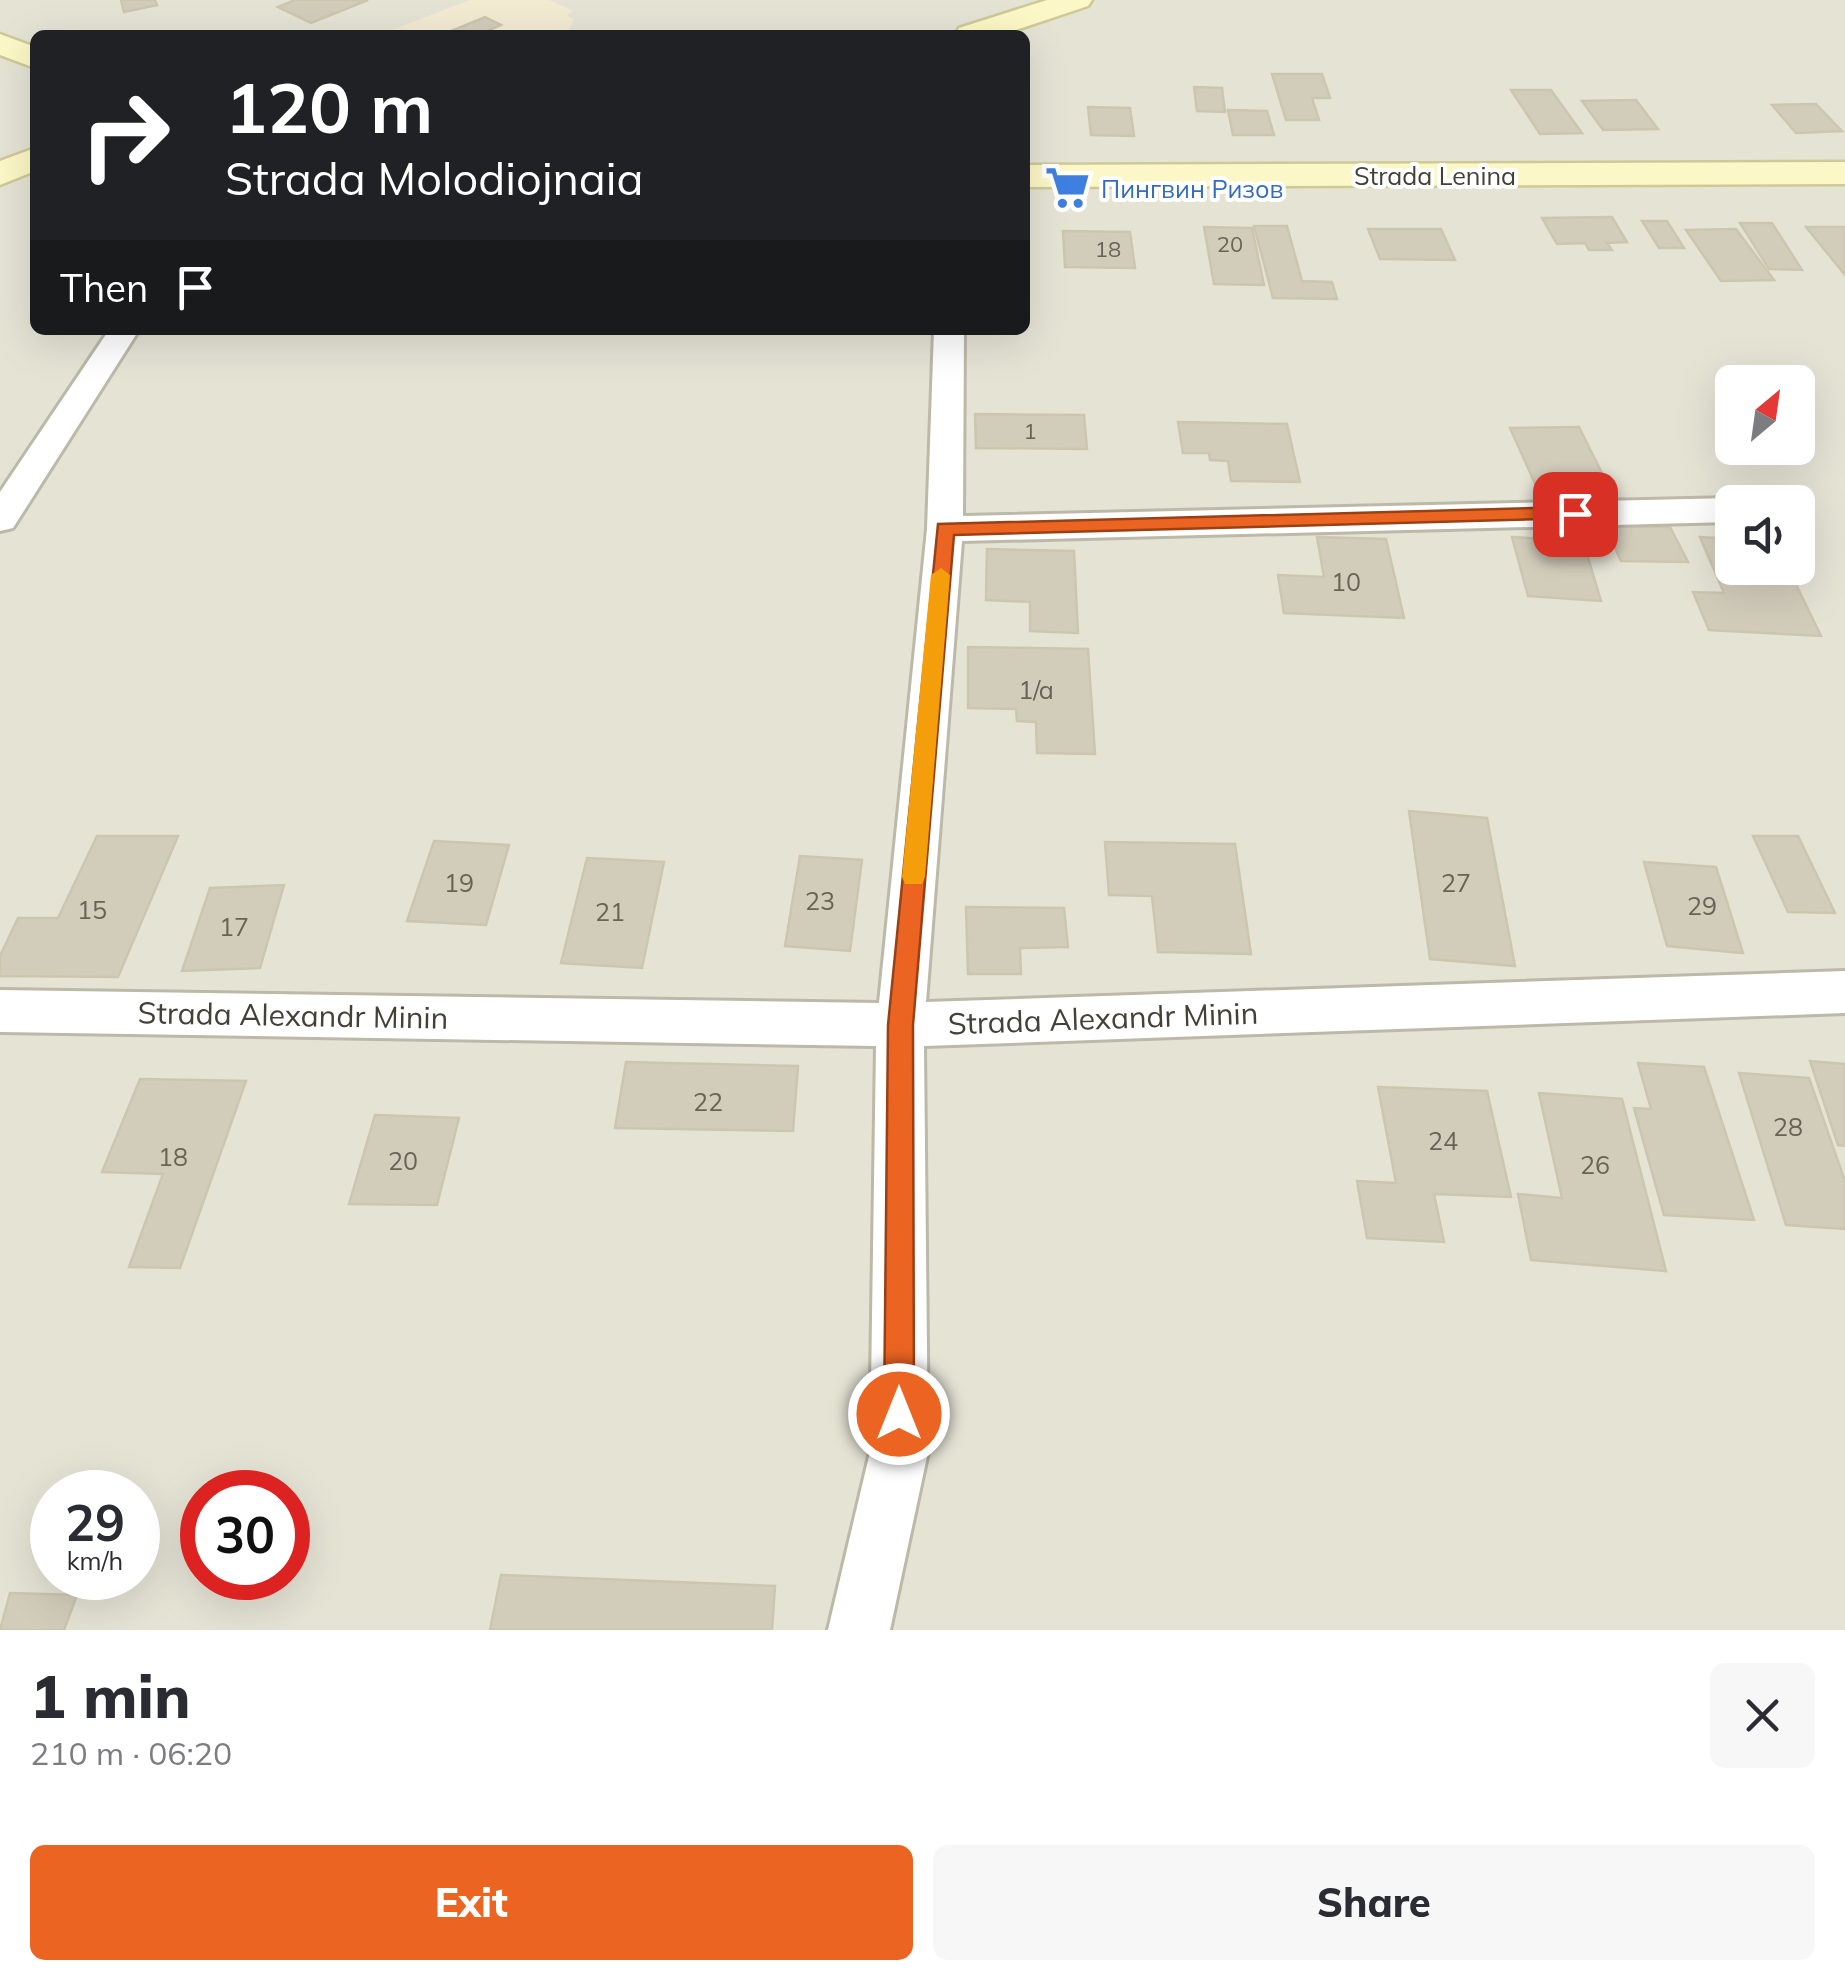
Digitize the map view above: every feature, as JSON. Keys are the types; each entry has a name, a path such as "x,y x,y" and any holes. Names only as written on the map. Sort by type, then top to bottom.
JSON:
{"street":[{"path":"985,30 1077,0"},
{"path":"0,42 30,57"},
{"path":"6,194 30,165"},
{"name":"Strada Lenina","path":"1030,176 1845,173"},
{"path":"0,519 121,335"},
{"path":"858,1630 898,1452 900,1025 945,529 949,335"},
{"path":"945,529 1715,510"},
{"name":"Strada Alexandr Minin","path":"0,1011 900,1025 1845,992"}],"shaded area":[{"path":"0,0 1845,0 1845,1630 0,1630"},
{"path":"470,0 549,0 573,11 567,16 574,19 569,30 392,30"}],"building":[{"path":"121,0 155,0 157,5 124,12"},
{"path":"295,0 368,0 311,23 278,7"},
{"path":"485,17 501,25 490,30 454,30"},
{"path":"1272,74 1322,74 1330,98 1312,98 1319,120 1286,120"},
{"path":"1194,87 1222,88 1225,112 1197,111"},
{"path":"1511,90 1551,90 1582,133 1540,134"},
{"path":"1636,100 1658,129 1603,130 1582,101"},
{"path":"1816,104 1842,131 1796,133 1772,105"},
{"path":"1088,107 1130,108 1134,136 1091,135"},
{"path":"1228,110 1267,111 1274,135 1233,135"},
{"path":"1612,217 1627,242 1607,243 1612,250 1589,250 1585,243 1557,244 1542,218"},
{"path":"1642,221 1667,221 1684,248 1659,248"},
{"path":"1740,223 1772,223 1802,270 1769,269"},
{"path":"1254,226 1287,226 1302,281 1332,282 1337,299 1273,298"},
{"path":"1204,227 1252,228 1264,285 1214,284"},
{"path":"1806,227 1845,227 1845,275"},
{"path":"1368,229 1441,229 1455,260 1380,259"},
{"path":"1736,229 1774,280 1721,281 1686,230"},
{"path":"1063,231 1130,232 1135,268 1065,267"},
{"path":"975,414 1084,415 1087,449 976,448"},
{"path":"1178,422 1287,424 1300,482 1231,481 1228,461 1210,460 1209,453 1183,453"},
{"path":"1579,427 1609,487 1537,488 1510,428"},
{"path":"1605,526 1670,527 1688,562 1621,561"},
{"path":"1317,537 1386,539 1404,618 1284,613 1278,575 1324,577"},
{"path":"1512,537 1583,541 1601,601 1528,596"},
{"path":"1700,537 1715,538 1715,572"},
{"path":"987,549 1074,551 1078,633 1030,631 1030,602 986,600"},
{"path":"1721,585 1796,585 1821,636 1709,630 1693,592 1724,593"},
{"path":"968,647 1088,649 1095,754 1037,753 1036,722 1017,721 1016,709 968,708"},
{"path":"1409,811 1487,818 1515,966 1430,959"},
{"path":"97,836 178,836 118,977 0,976 0,956 18,918 58,918"},
{"path":"1753,836 1798,836 1835,913 1788,912"},
{"path":"434,841 509,845 486,925 407,921"},
{"path":"1105,842 1235,844 1251,954 1158,952 1152,896 1109,895"},
{"path":"800,856 862,860 850,951 785,946"},
{"path":"587,858 664,862 642,968 561,963"},
{"path":"1644,862 1716,867 1743,953 1667,946"},
{"path":"284,885 260,968 182,971 210,888"},
{"path":"966,907 1064,908 1068,947 1020,948 1021,974 968,974"},
{"path":"1810,1061 1845,1064 1845,1146 1838,1145"},
{"path":"626,1062 798,1066 793,1131 615,1128"},
{"path":"1638,1063 1704,1067 1754,1220 1664,1215 1634,1108 1651,1109"},
{"path":"1739,1073 1809,1078 1845,1181 1845,1229 1786,1225"},
{"path":"140,1079 246,1081 180,1268 129,1267 163,1174 102,1172"},
{"path":"1378,1087 1487,1091 1511,1197 1434,1194 1444,1242 1367,1238 1357,1181 1396,1183"},
{"path":"1539,1093 1622,1099 1666,1271 1531,1260 1518,1194 1562,1198"},
{"path":"375,1115 459,1118 437,1205 349,1204"},
{"path":"501,1575 775,1586 772,1630 490,1630"},
{"path":"10,1593 30,1594 30,1600 75,1600 64,1630 0,1630"}],"slow traffic":[{"path":"914,877 941,575"}],"place":[{"name":"Пингвин Ризов","path":"1068,188"}],"route":[{"path":"899,1414 900,1025 945,529 1575,514"}]}
